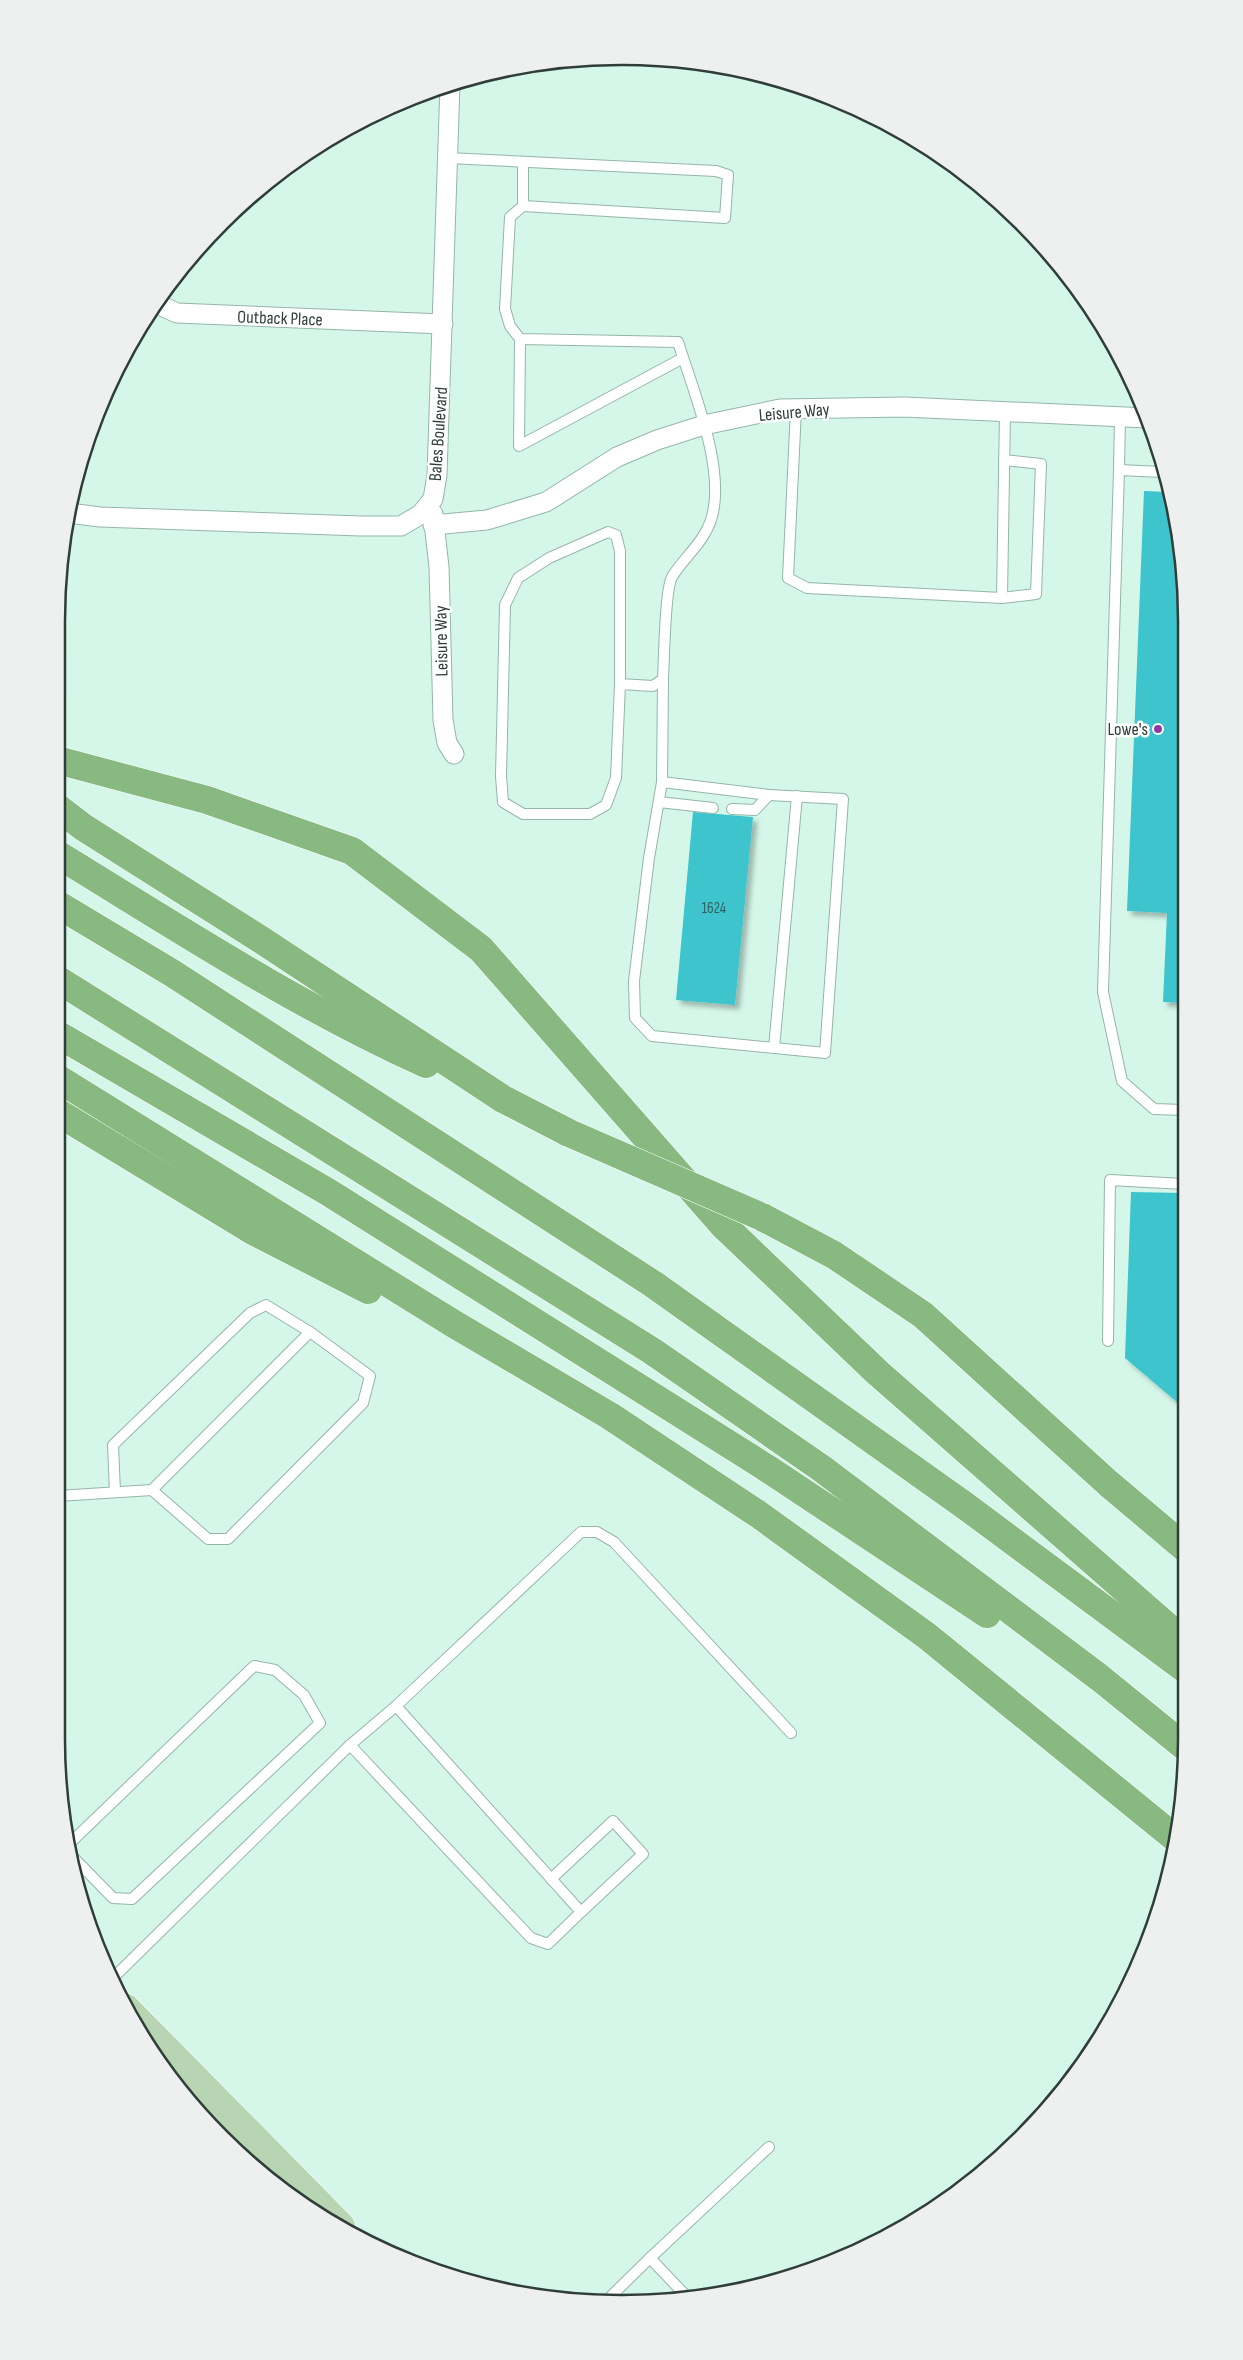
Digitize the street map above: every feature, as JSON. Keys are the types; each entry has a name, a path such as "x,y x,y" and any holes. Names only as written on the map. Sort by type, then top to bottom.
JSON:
{"highway":[{"path":"65,762 207,800 352,851 481,949 722,1225 878,1373 1178,1636"},
{"path":"65,813 83,827 263,941 503,1099"},
{"path":"65,859 224,957 371,1039 503,1099 569,1133 762,1217 834,1255 923,1315 1109,1484 1178,1542"},
{"path":"65,909 172,973 653,1284 964,1505 1178,1664"},
{"path":"65,984 652,1351 821,1468 1100,1678 1178,1741"},
{"path":"65,1039 328,1192 765,1467 1178,1741"},
{"path":"65,1083 454,1324 610,1416 758,1514 927,1636 1169,1833"},
{"path":"65,1117 253,1231 610,1416"}],"main road":[{"path":"148,2031 323,2208"}],"street":[{"name":"Bales Boulevard","path":"76,514 100,517 401,526 421,514 433,499 438,475 450,93"},
{"name":"Outback Place","path":"163,307 177,313 444,324"},
{"name":"Leisure Way","path":"433,525 486,520 546,502 617,457 657,440 704,425 780,409 904,407 1139,418"},
{"name":"Leisure Way","path":"433,499 433,525 439,568 443,720 447,743 454,754"}],"lane":[{"path":"448,158 716,171 728,175 725,218 523,206 510,217 505,309 510,326 520,339 519,446 683,358"},
{"path":"523,162 523,206"},
{"path":"520,339 678,342 704,425 716,478 711,520 694,552 672,578 666,618 663,679 662,782 649,858 634,981 635,1018 652,1036 825,1053 843,799 769,794 662,782"},
{"path":"796,409 788,578 808,588 1002,598 1036,594 1041,464 1004,460"},
{"path":"1002,598 1005,412"},
{"path":"1120,417 1103,992 1122,1081 1154,1109 1178,1110"},
{"path":"1119,470 1157,472"},
{"path":"608,532 616,535 620,551 620,684 616,778 606,805 590,814 523,814 503,802 501,776 505,605 518,578 549,558 608,532"},
{"path":"620,684 653,686 663,679"},
{"path":"732,809 755,810 769,794"},
{"path":"774,1048 797,796"},
{"path":"659,802 713,808"},
{"path":"1108,1341 1110,1180 1178,1184"},
{"path":"115,1492 113,1445 250,1313 266,1305 310,1332 370,1376 362,1403 228,1539 208,1539 152,1490"},
{"path":"65,1495 152,1490 310,1332"},
{"path":"117,1973 350,1745 396,1706 581,1532 597,1532 614,1542 791,1732"},
{"path":"75,1839 254,1666 275,1670 282,1676 304,1695 320,1723 132,1898 113,1898 80,1864"},
{"path":"396,1706 581,1912"},
{"path":"350,1745 531,1938 548,1944 643,1854 613,1822 551,1879"},
{"path":"612,2295 769,2147"},
{"path":"650,2258 682,2291"}],"building":[{"name":"Lowe's","path":"1144,491 1162,492 1173,549 1177,585 1178,1003 1163,1002 1167,913 1127,911"},
{"path":"693,812 753,817 735,1005 676,1000"},
{"path":"1131,1192 1178,1193 1178,1403 1125,1358"}],"place":[{"name":"Lowe's","path":"1158,729"}]}
